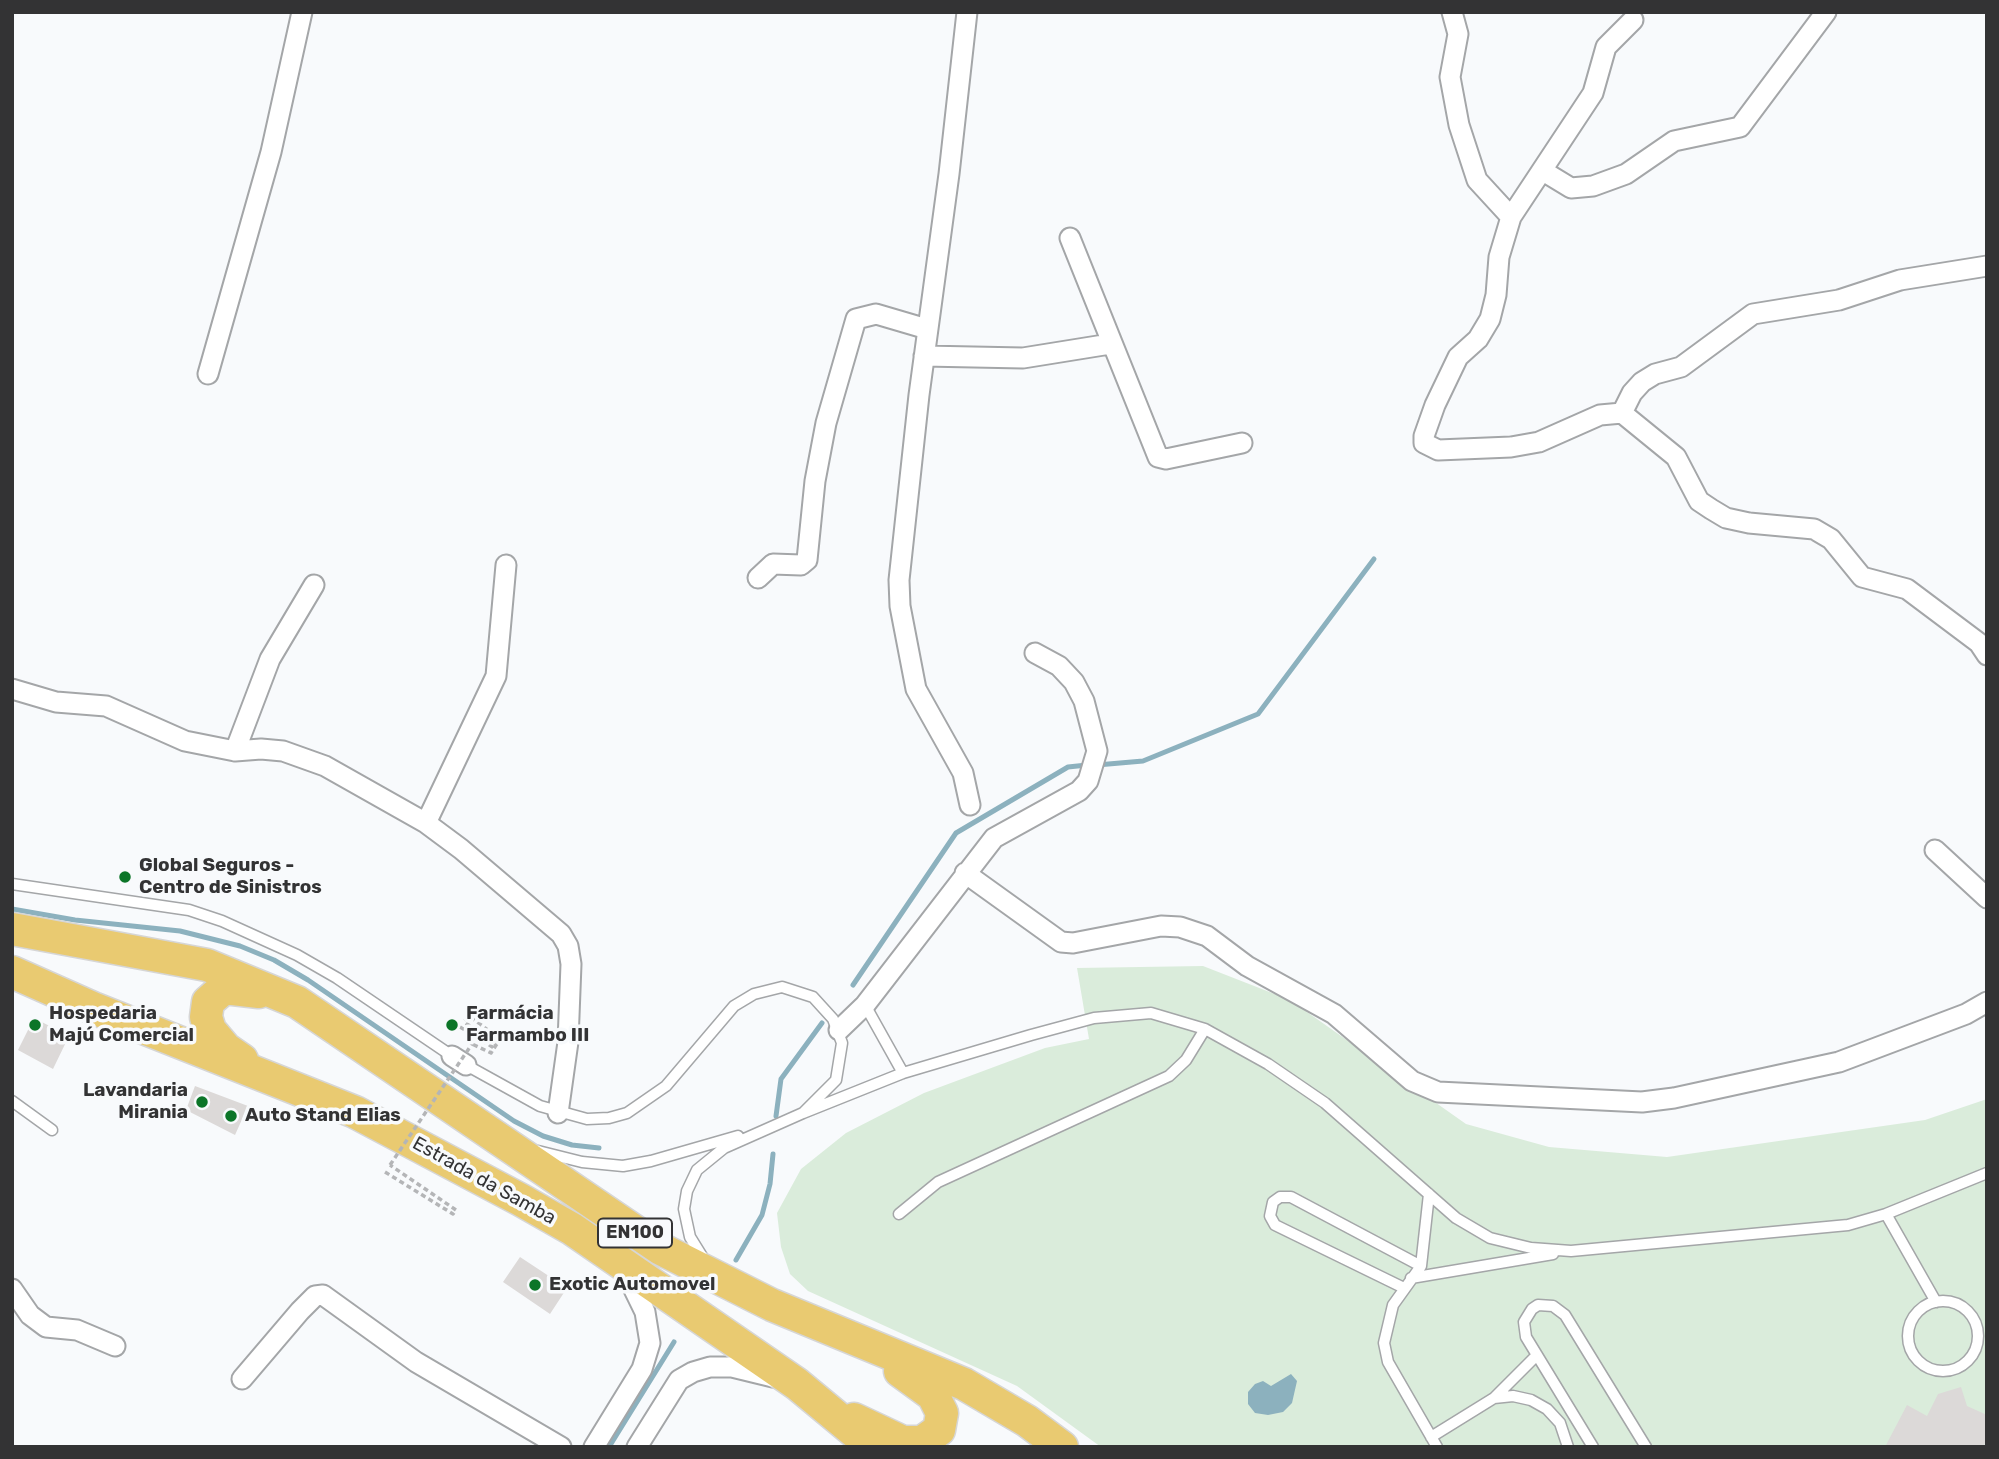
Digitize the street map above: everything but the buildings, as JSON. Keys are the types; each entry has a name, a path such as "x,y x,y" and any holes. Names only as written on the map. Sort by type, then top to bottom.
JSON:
{"main road":[{"name":"Estrada da Samba","path":"12,929 208,965 297,1002 629,1230 683,1262 772,1305 845,1335"},
{"name":"Estrada da Samba","path":"12,972 93,1008 355,1112 397,1133 572,1229 804,1389"},
{"path":"263,1074 217,1039 206,1017 208,1002 224,988 236,988 297,1002"},
{"path":"804,1389 867,1427 903,1442 922,1441 939,1430 942,1413 933,1395 845,1335"},
{"name":"EN100","path":"845,1335 964,1384 1027,1421 1062,1447"},
{"name":"EN100","path":"804,1389 873,1447"}],"street":[{"path":"208,374 271,152 302,12"},
{"path":"967,12 905,517 901,606 916,689 963,774 970,805"},
{"path":"1452,12 1458,34 1450,77 1459,125 1477,180 1511,216"},
{"path":"1543,171 1571,188 1593,186 1626,174 1674,141 1740,127 1826,12"},
{"path":"1633,20 1606,47 1593,93 1511,216 1499,257 1496,295 1490,320 1478,339 1458,357 1435,405 1424,443 1438,450 1511,447 1539,442 1600,415 1622,413 1676,457 1699,501 1711,509 1726,518 1749,523 1814,529 1831,539 1862,577 1907,589 1979,643 1987,655"},
{"path":"1070,238 1110,344 1158,457 1166,459 1242,443"},
{"path":"1622,413 1632,393 1642,382 1655,374 1681,367 1753,314 1839,300 1900,280 1987,266"},
{"path":"758,578 773,564 801,565 807,560 815,481 852,325 856,319 869,313 927,329"},
{"path":"924,356 1023,358 1110,344"},
{"path":"426,823 496,676 506,565"},
{"path":"234,751 270,659 314,585"},
{"path":"839,1030 865,1005 994,838 1079,791 1088,781 1097,751 1084,701 1074,682 1059,666 1035,653"},
{"path":"12,689 56,702 106,706 185,741 234,751 283,751 325,766 426,823 537,913 561,934 568,946 571,964 568,1042 558,1113"},
{"path":"1935,850 1987,898"},
{"path":"965,873 1061,942 1073,943 1161,926 1180,927 1207,936 1247,966 1334,1014 1412,1081 1438,1092 1642,1102 1674,1098 1839,1062 1966,1014 1987,1002"},
{"path":"594,1447 642,1369 650,1342 645,1312 622,1263"},
{"path":"12,1289 30,1315 46,1327 77,1331 115,1346"},
{"path":"242,1379 300,1311 315,1296 323,1295 416,1362 561,1447"},
{"path":"637,1447 679,1380 692,1372 710,1367 732,1367 804,1389"}],"lane":[{"path":"12,884 189,910 222,920 297,955 337,978 514,1095 558,1113 587,1119 609,1118 627,1113 646,1101 687,1064 734,1006 767,988 782,987 813,997 833,1018 839,1030"},
{"path":"865,1005 903,1073"},
{"path":"803,1113 903,1073 1081,1021 1122,1013 1151,1013 1205,1029 1268,1064 1325,1103 1456,1218 1490,1238 1531,1248 1571,1251"},
{"path":"899,1214 938,1182 1169,1076 1186,1060 1205,1029"},
{"name":"Estrada da Samba","path":"772,1305 704,1259 690,1237 684,1209 690,1180 702,1165 724,1148 803,1113 836,1080 842,1056 839,1030"},
{"path":"12,1101 52,1130"},
{"name":"Estrada da Samba","path":"464,1115 523,1146 582,1163 613,1165 652,1161 768,1127"},
{"path":"1412,1278 1571,1251 1820,1229 1886,1214 1987,1173"},
{"path":"1429,1194 1421,1266 1404,1288 1387,1322 1384,1343 1388,1362 1437,1447"},
{"path":"1404,1288 1275,1225 1270,1216 1273,1202 1280,1197 1291,1197 1421,1266"},
{"path":"1886,1214 1936,1302"},
{"path":"1936,1302 1959,1305 1975,1321 1978,1332 1973,1355 1966,1363 1945,1372 1934,1371 1915,1358 1908,1337 1915,1315 1936,1302"},
{"path":"1593,1447 1526,1337 1524,1322 1532,1309 1546,1304 1565,1315 1646,1447"},
{"path":"1431,1437 1494,1398 1537,1354"},
{"path":"1494,1398 1513,1396 1531,1400 1547,1409 1560,1423 1568,1447"}],"path":[{"path":"385,1172 453,1214 456,1210 390,1166 472,1044 491,1053 500,1039 469,1016 464,1022 496,1043 494,1048 460,1027"}],"green space":[{"path":"1203,966 1290,1000 1466,1124 1549,1147 1667,1157 1925,1120 1987,1099 1987,1447 1101,1447 1017,1386 808,1291 790,1274 781,1247 777,1213 801,1169 846,1133 924,1093 1045,1048 1089,1039 1077,968"}],"water":[{"path":"1291,1374 1297,1381 1292,1403 1283,1412 1268,1415 1255,1413 1248,1404 1248,1392 1255,1384 1263,1381 1271,1386"}],"waterway":[{"path":"1097,765 1143,761 1258,714 1374,559"},
{"path":"853,985 956,833 1068,767 1087,765"},
{"path":"12,909 75,920 180,931 240,946 274,960 308,980 514,1121 543,1136 572,1145 599,1148"},
{"path":"776,1116 781,1079 822,1023"},
{"path":"736,1260 762,1215 770,1184 773,1154"},
{"path":"609,1447 674,1342"}],"place":[{"name":"Global Seguros - Centro de Sinistros","path":"125,877"},
{"name":"Hospedaria Majú Comercial","path":"35,1025"},
{"name":"Farmácia Farmambo III","path":"452,1025"},
{"name":"Lavandaria Mirania","path":"202,1102"},
{"name":"Auto Stand Elias","path":"231,1116"},
{"name":"Exotic Automovel","path":"535,1285"}]}
